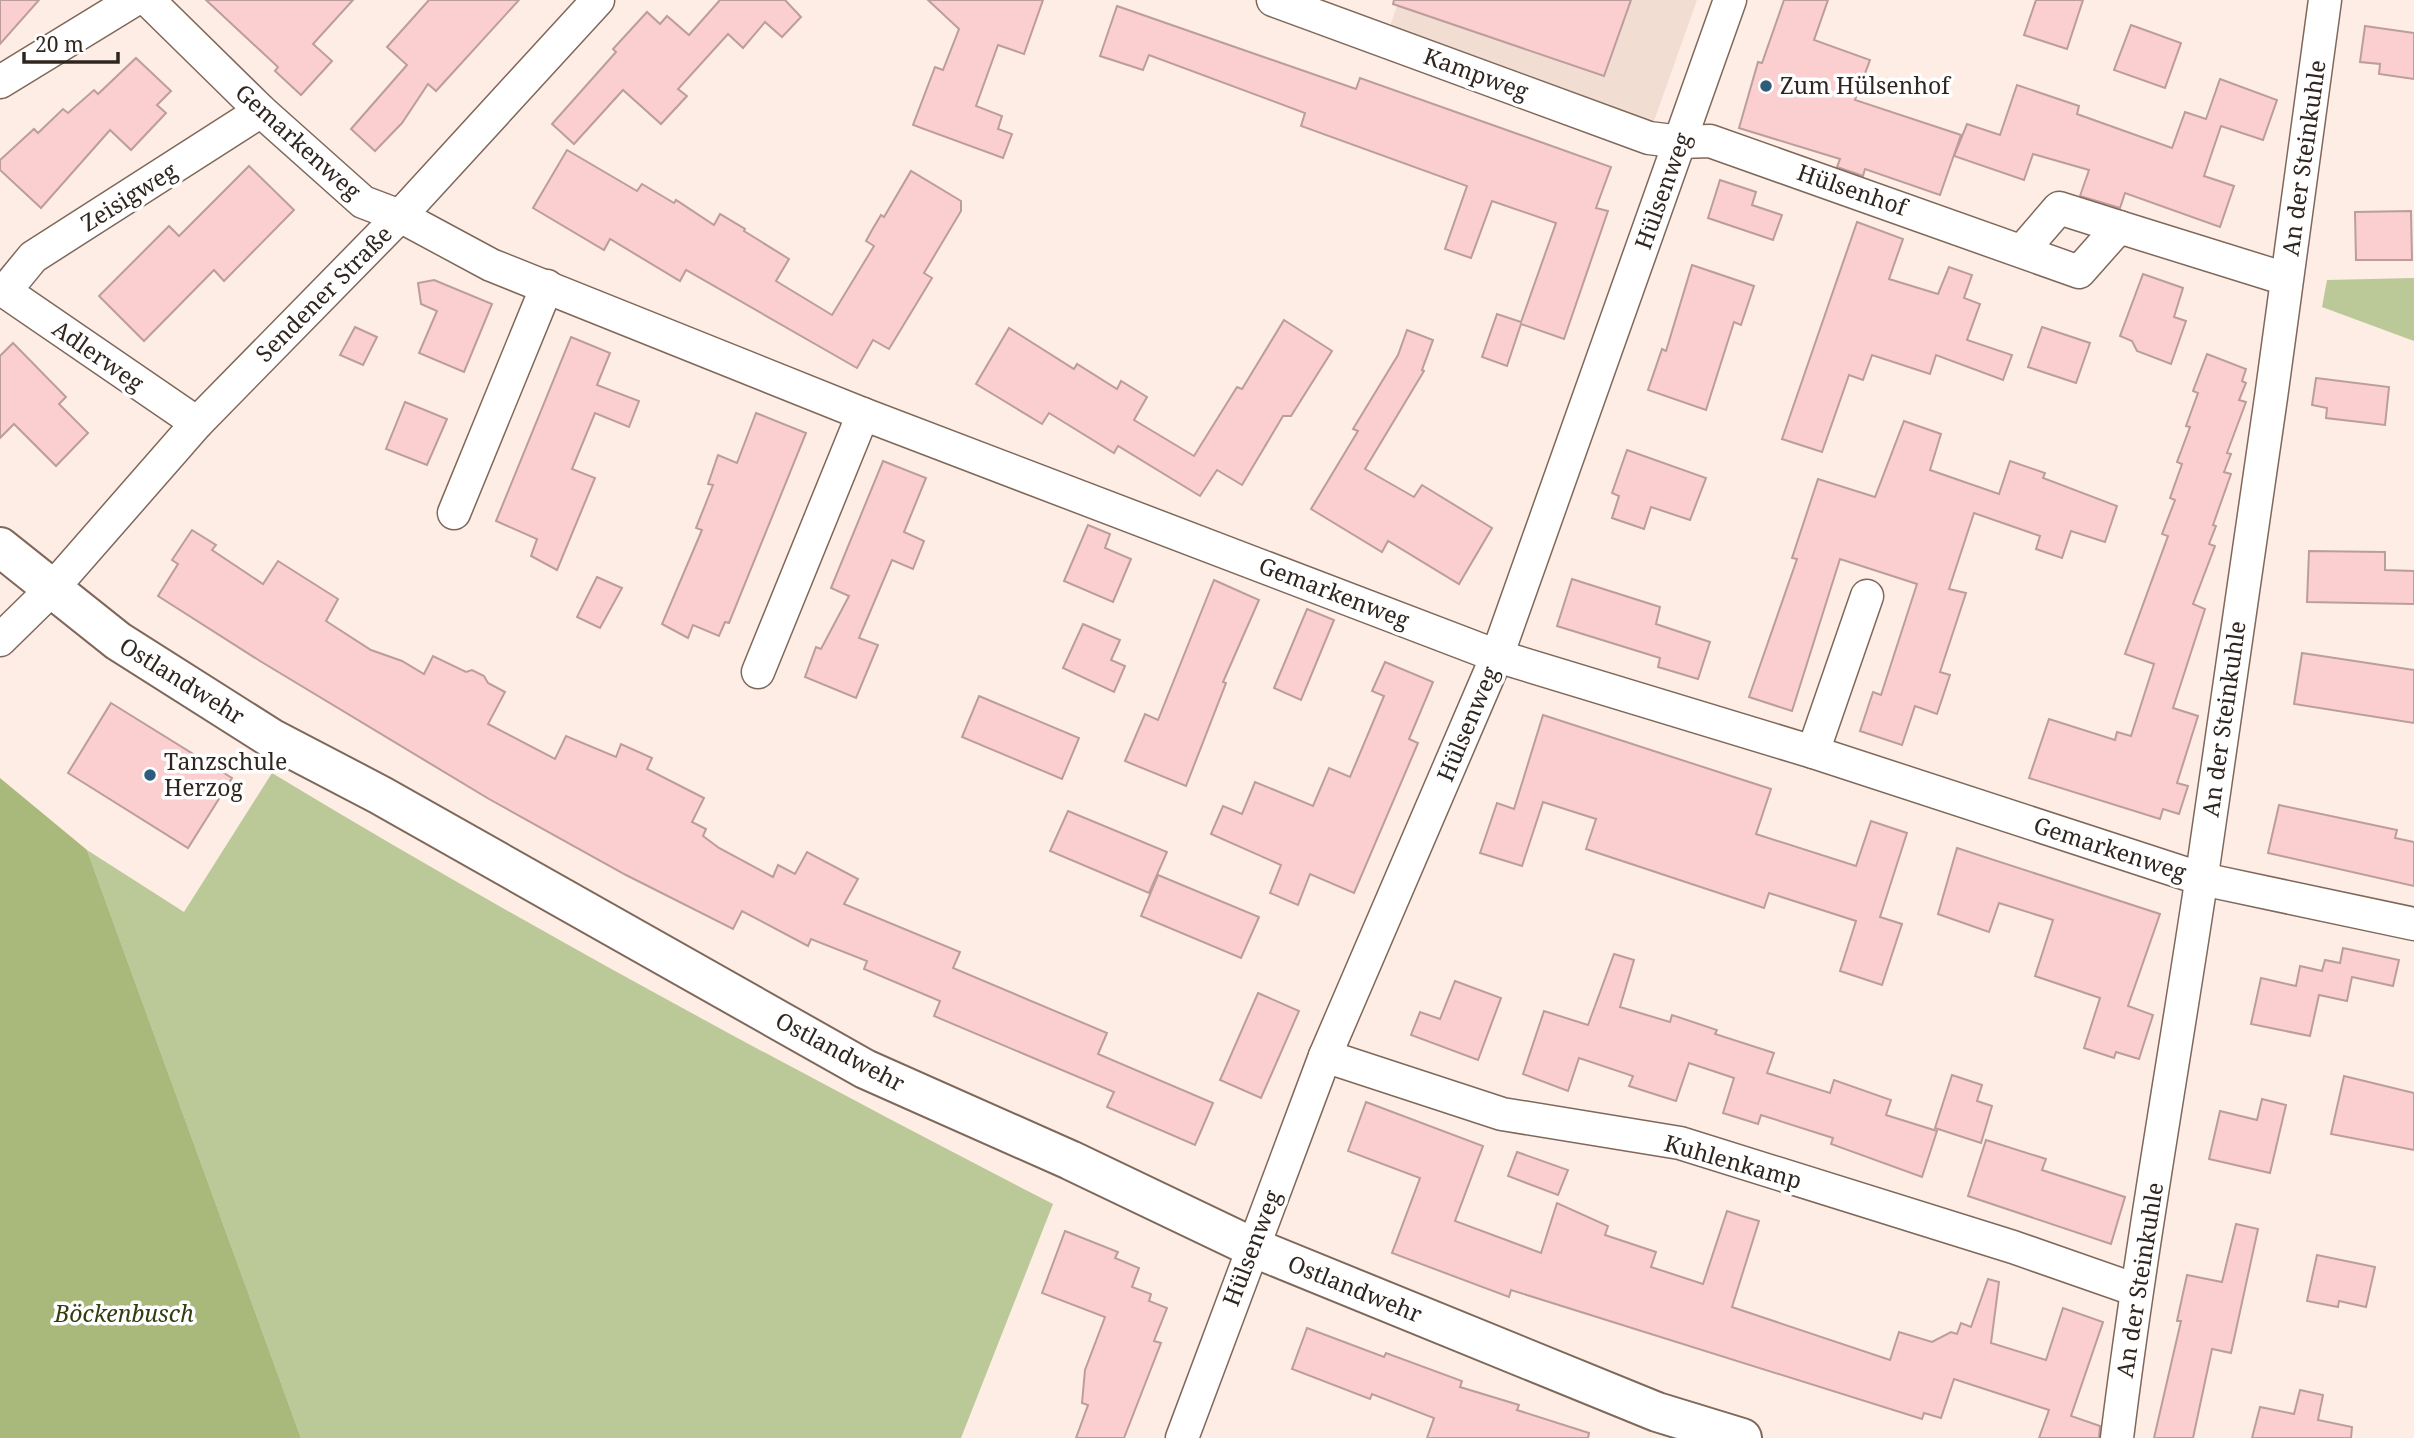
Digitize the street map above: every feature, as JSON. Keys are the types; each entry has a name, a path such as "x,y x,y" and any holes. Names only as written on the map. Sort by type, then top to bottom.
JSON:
{"street":[{"path":"0,82 134,0"},
{"name":"Gemarkenweg","path":"148,0 261,111 363,202 400,216 491,265 863,414 1497,656 1812,752 2202,879 2414,924"},
{"name":"Sendener Straße","path":"0,640 51,590 197,423 400,216 598,0"},
{"name":"Kampweg","path":"1273,0 1649,138 1681,142"},
{"name":"Hülsenweg","path":"1182,1438 1325,1056 1497,656 1730,0"},
{"name":"An der Steinkuhle","path":"2117,1438 2136,1290 2202,879 2326,0"},
{"name":"Zeisigweg","path":"2,289 33,257 261,111"},
{"name":"Hülsenhof","path":"1681,142 1710,141 2079,272 2119,227"},
{"path":"2022,251 2059,208 2286,279"},
{"path":"454,513 547,286"},
{"name":"Adlerweg","path":"2,289 197,423"},
{"path":"758,672 863,414"},
{"name":"Ostlandwehr","path":"0,547 118,641 271,738 380,795 865,1069 1070,1160 1252,1247 1657,1412 1742,1438"},
{"path":"1812,752 1867,596"},
{"name":"Kuhlenkamp","path":"1325,1056 1502,1114 1680,1143 2013,1247 2136,1290"}],"shaded area":[{"path":"1399,0 1697,0 1654,121 1390,26"}],"green space":[{"path":"2414,278 2414,341 2322,307 2327,280"},
{"path":"272,773 464,886 659,995 1053,1204 961,1438 301,1438 87,850 184,912"},
{"name":"Böckenbusch","path":"0,778 87,850 301,1438 0,1438"}],"building":[{"path":"0,0 39,0 0,44"},
{"path":"206,0 353,0 313,44 332,61 301,95 275,71 278,67"},
{"path":"429,0 519,0 436,91 428,84 402,123 375,151 351,129 407,65 387,47"},
{"path":"720,0 785,0 801,17 782,37 765,22 743,48 728,34 678,89 687,96 661,124 623,90 574,144 552,124 616,52 613,49 647,12 660,24 667,16 689,35"},
{"path":"928,0 1043,0 1024,54 998,45 976,106 1002,116 998,129 1012,134 1003,158 913,125 935,67 943,70 959,29"},
{"path":"1394,0 1631,0 1604,76 1393,4"},
{"path":"1784,0 1828,0 1814,40 1870,60 1855,100 1961,135 1940,195 1865,169 1863,176 1837,167 1840,159 1739,128 1758,62 1762,63"},
{"path":"2036,0 2083,0 2067,49 2024,35"},
{"path":"1117,6 1356,89 1360,78 1611,167 1596,208 1608,211 1564,339 1521,324 1507,366 1482,357 1497,314 1521,322 1556,223 1492,201 1471,258 1445,249 1467,186 1301,126 1305,113 1149,55 1143,70 1100,56"},
{"path":"2131,25 2181,43 2165,88 2114,70"},
{"path":"2365,26 2414,33 2414,79 2379,74 2380,64 2360,62"},
{"path":"136,58 171,91 157,105 166,113 131,150 110,130 41,208 0,170 0,160 34,129 38,133 63,109 68,113 94,90 98,94"},
{"path":"2220,79 2277,100 2263,140 2221,126 2204,176 2234,186 2220,227 2125,193 2120,208 2080,196 2089,170 2033,154 2024,180 1954,156 1967,124 2000,135 2017,85 2079,106 2077,114 2172,148 2185,112 2206,119"},
{"path":"567,150 637,191 642,184 674,203 676,200 714,225 720,214 745,229 744,231 789,259 776,281 832,315 874,246 866,241 872,230 881,215 884,217 911,171 961,201 961,211 924,273 932,278 889,349 873,340 857,368 686,270 680,281 610,239 604,250 533,208"},
{"path":"249,166 294,210 224,281 214,270 144,341 99,296 169,226 179,236"},
{"path":"1720,180 1756,192 1752,205 1782,215 1773,240 1708,218"},
{"path":"2411,211 2412,260 2356,260 2355,212"},
{"path":"1857,222 1903,239 1889,279 1938,294 1949,267 1972,275 1964,298 1980,304 1967,340 2012,355 2003,380 1936,355 1930,374 1872,355 1863,380 1849,375 1822,452 1782,439"},
{"path":"1692,265 1754,286 1741,325 1734,322 1706,410 1648,390 1662,349 1666,351"},
{"path":"2143,274 2183,288 2174,317 2186,321 2171,364 2137,351 2132,341 2120,336"},
{"path":"434,280 492,304 464,372 419,353 437,311 421,304 418,283"},
{"path":"1284,320 1332,351 1291,416 1283,416 1242,485 1217,470 1200,496 1118,446 1114,453 1049,413 1042,424 976,384 1009,328 1074,369 1077,364 1117,389 1121,381 1147,397 1134,420 1194,456 1237,387 1242,389"},
{"path":"355,327 377,337 363,365 340,355"},
{"path":"2042,327 2090,343 2076,383 2028,367"},
{"path":"1407,330 1433,340 1422,370 1424,371 1365,469 1414,497 1422,485 1492,528 1459,584 1388,541 1382,552 1311,509 1358,431 1353,429 1398,355"},
{"path":"571,337 610,353 597,385 639,401 629,427 595,413 572,469 595,478 557,570 531,556 537,539 496,521"},
{"path":"13,343 66,397 59,404 88,433 56,466 14,424 0,438 0,356"},
{"path":"2207,354 2246,369 2242,381 2246,383 2239,400 2246,402 2227,453 2231,454 2224,472 2231,474 2213,525 2216,526 2209,544 2215,546 2193,604 2205,609 2173,708 2198,716 2177,783 2188,786 2179,814 2163,809 2160,819 2029,778 2049,719 2115,740 2117,732 2131,736 2154,664 2125,654 2168,536 2162,534 2175,500 2170,498 2182,464 2177,462 2190,427 2186,426 2198,393 2193,391"},
{"path":"2316,378 2389,387 2385,425 2326,418 2327,408 2312,405"},
{"path":"405,402 447,419 427,465 386,449"},
{"path":"756,413 806,433 729,623 725,622 719,636 693,625 688,638 662,624 702,530 696,528 713,485 708,484 718,455 737,463"},
{"path":"1904,421 1941,434 1930,470 1999,494 2010,461 2045,473 2043,478 2117,506 2105,542 2071,531 2062,558 2036,549 2040,536 1974,513 1949,589 1966,593 1940,672 1950,675 1937,714 1915,706 1902,745 1860,731 1873,692 1881,695 1917,584 1840,559 1792,711 1749,697 1797,559 1792,558 1818,479 1875,497"},
{"path":"1627,450 1706,478 1690,520 1651,507 1644,529 1612,518 1619,496 1612,493"},
{"path":"883,461 926,478 904,532 924,541 913,569 892,560 859,638 878,645 856,698 805,677 816,647 821,649 849,596 831,588"},
{"path":"1088,525 1110,534 1105,548 1131,559 1113,602 1064,581"},
{"path":"192,530 216,545 212,550 263,584 278,561 338,599 326,621 371,650 402,661 424,674 433,656 466,672 472,670 484,676 488,683 505,692 488,724 555,759 566,736 616,757 621,744 652,758 647,769 704,798 692,822 706,829 703,836 719,848 773,877 778,865 795,874 807,852 858,879 844,904 960,952 953,968 1107,1033 1098,1054 1213,1103 1195,1145 1107,1107 1114,1092 934,1016 940,1001 864,969 867,961 811,939 808,946 742,911 733,929 626,875 489,799 260,661 158,596 178,564 172,560"},
{"path":"2309,551 2385,552 2385,570 2414,571 2414,604 2307,602"},
{"path":"597,577 622,588 600,628 577,617"},
{"path":"1572,579 1660,607 1656,624 1710,642 1698,679 1658,667 1660,658 1557,626"},
{"path":"1214,580 1259,600 1223,682 1226,683 1186,786 1125,761 1145,714 1158,720"},
{"path":"1307,609 1334,620 1301,700 1274,688"},
{"path":"1083,624 1120,640 1111,660 1125,666 1114,692 1063,668"},
{"path":"2302,653 2414,670 2414,723 2294,704"},
{"path":"1385,662 1433,682 1409,739 1418,743 1354,893 1310,874 1298,905 1270,893 1281,865 1211,834 1223,806 1242,814 1255,782 1313,806 1329,768 1350,777 1384,696 1372,691"},
{"path":"979,696 1079,738 1062,779 962,737"},
{"name":"Tanzschule Herzog","path":"111,703 232,778 188,848 68,773"},
{"path":"1543,715 1771,789 1756,834 1856,866 1871,821 1907,833 1880,917 1902,924 1882,985 1840,971 1856,921 1769,893 1764,908 1586,849 1596,819 1543,802 1522,866 1480,853 1497,803 1514,809"},
{"path":"2279,805 2397,830 2395,838 2414,842 2414,886 2268,853"},
{"path":"1068,811 1167,852 1149,893 1050,851"},
{"path":"1957,848 2160,914 2128,1006 2153,1015 2139,1059 2116,1052 2114,1058 2084,1048 2100,998 2035,976 2053,920 1999,903 1989,932 1938,914"},
{"path":"1158,875 1259,917 1241,958 1141,916"},
{"path":"2343,948 2399,960 2393,986 2352,977 2347,1001 2319,995 2310,1036 2251,1024 2261,978 2296,986 2300,966 2322,971 2325,960 2340,963"},
{"path":"1614,954 1634,960 1620,1007 1670,1022 1672,1015 1717,1030 1715,1034 1774,1053 1767,1073 1830,1093 1834,1080 1891,1100 1886,1115 1937,1131 1922,1177 1831,1144 1833,1138 1761,1115 1758,1124 1723,1113 1734,1078 1689,1063 1676,1101 1629,1086 1633,1076 1579,1058 1568,1091 1523,1074 1544,1011 1588,1025"},
{"path":"1455,981 1501,998 1478,1060 1411,1035 1420,1012 1440,1019"},
{"path":"1258,993 1299,1011 1261,1098 1220,1080"},
{"path":"1952,1075 1982,1085 1977,1101 1992,1106 1981,1143 1935,1128"},
{"path":"2344,1076 2414,1093 2414,1150 2331,1134"},
{"path":"2262,1099 2286,1105 2270,1173 2209,1159 2220,1111 2257,1120"},
{"path":"1366,1102 1483,1146 1455,1221 1541,1253 1557,1203 1608,1226 1605,1235 1656,1252 1651,1267 1703,1284 1727,1211 1759,1221 1732,1307 1890,1360 1899,1332 1932,1342 1951,1332 1957,1334 1961,1323 1971,1327 1988,1279 1999,1282 1991,1343 2046,1360 2063,1308 2103,1322 2071,1416 2100,1426 2099,1438 2039,1438 2049,1410 1954,1379 1941,1418 1924,1413 1922,1419 1511,1290 1509,1297 1392,1253 1420,1178 1348,1151"},
{"path":"1986,1140 2046,1159 2042,1170 2125,1197 2111,1244 1968,1196"},
{"path":"1517,1152 1568,1170 1558,1195 1508,1176"},
{"path":"2236,1224 2258,1229 2231,1353 2212,1349 2193,1438 2154,1438 2181,1321 2177,1321 2187,1275 2222,1282"},
{"path":"1065,1231 1118,1252 1115,1258 1139,1268 1132,1287 1151,1294 1149,1301 1167,1308 1154,1341 1161,1343 1124,1438 1076,1438 1088,1405 1082,1403 1085,1370 1105,1317 1042,1293"},
{"path":"2317,1255 2375,1267 2366,1307 2339,1301 2338,1307 2307,1301"},
{"path":"1307,1328 1384,1357 1386,1353 1462,1381 1460,1387 1519,1405 1517,1410 1589,1433 1588,1438 1427,1438 1434,1418 1372,1394 1370,1399 1292,1369"},
{"path":"2300,1390 2323,1395 2318,1420 2352,1427 2351,1438 2252,1438 2260,1407 2294,1414"}],"place":[{"name":"Zum Hülsenhof","path":"1766,86"},
{"name":"Tanzschule Herzog","path":"150,775"}]}
